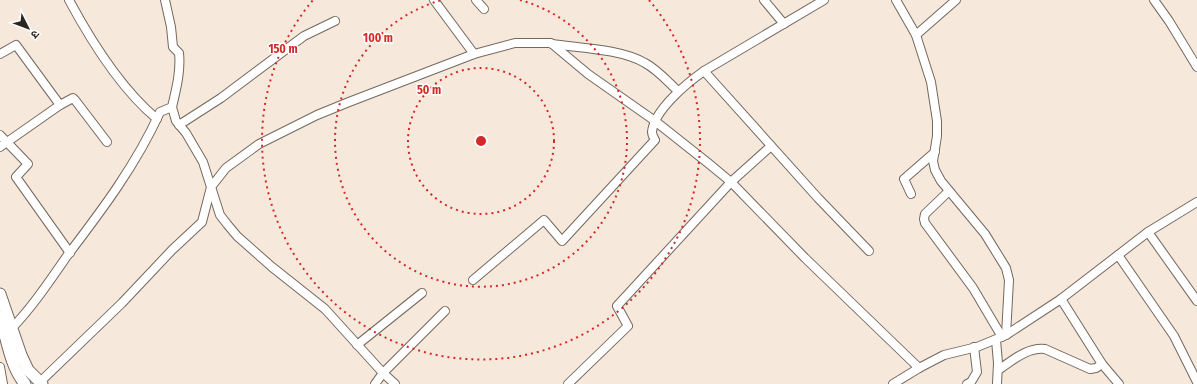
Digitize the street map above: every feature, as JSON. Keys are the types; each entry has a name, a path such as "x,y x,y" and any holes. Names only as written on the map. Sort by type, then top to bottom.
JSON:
{"street":[{"path":"69,0 117,77 135,99 157,119"},
{"path":"165,0 171,27 172,47 179,53 180,61 172,107 176,121 193,143 203,162 220,215 237,236 272,267 320,304 395,384"},
{"path":"434,0 474,54"},
{"path":"476,0 484,9"},
{"path":"764,0 784,24"},
{"path":"473,280 544,220 562,240 655,140 652,134 655,121 678,91 704,71 824,0"},
{"path":"896,0 916,35 927,68 937,120 933,161 935,170 941,181 985,234 1006,268 1009,280 1001,337 997,384"},
{"path":"916,35 956,0"},
{"path":"1154,0 1169,21 1197,67"},
{"path":"180,125 221,98 304,36 335,21"},
{"path":"0,317 6,333 21,355 28,370 41,383 122,303 172,250 202,222 211,187 226,168 259,144 284,131 349,102 474,54 515,43 551,43 610,52 635,58 646,64 678,91"},
{"path":"551,43 588,74 655,121 730,182 805,258 919,368"},
{"path":"0,54 16,45 60,105"},
{"path":"704,71 818,198 869,250"},
{"path":"3,144 71,99 74,99 107,142"},
{"path":"6,333 33,304 70,252 110,200 130,169 151,132 160,112 172,107"},
{"path":"0,135 3,144 28,164 16,178 70,252"},
{"path":"568,384 628,326 617,306 730,182 771,146"},
{"path":"911,194 904,179 934,152"},
{"path":"949,191 925,214 925,223 973,288 1001,337"},
{"path":"893,384 944,355 974,347 1001,337 1061,300 1148,232 1197,202"},
{"path":"1148,232 1197,301"},
{"path":"1118,255 1174,336 1197,382"},
{"path":"357,344 422,293"},
{"path":"0,294 6,333 15,368 19,376 26,384"},
{"path":"1061,300 1102,364 1119,384"},
{"path":"375,384 445,311"},
{"path":"967,384 971,382 978,368 974,347"},
{"path":"998,370 1024,353 1040,348 1090,368 1096,368 1102,364"},
{"path":"0,367 3,384"}]}
